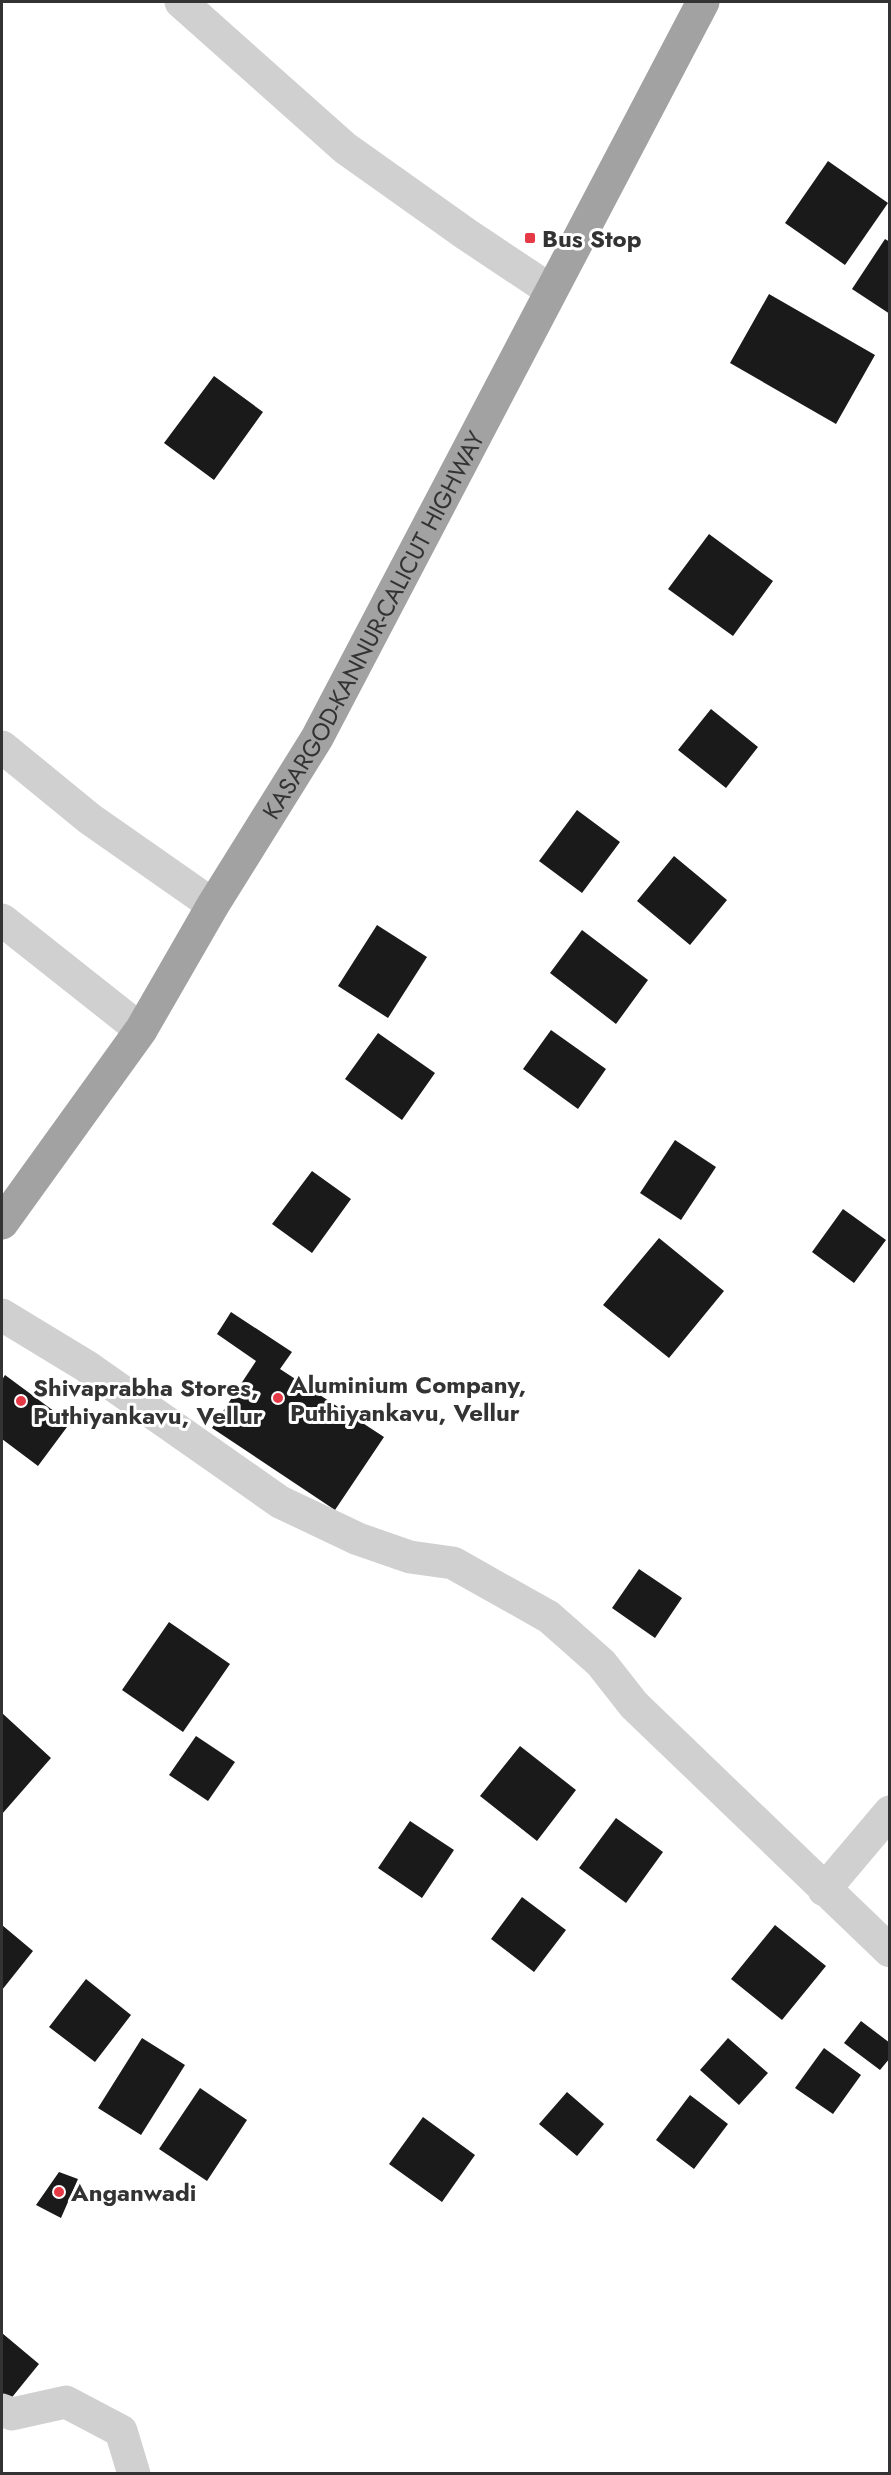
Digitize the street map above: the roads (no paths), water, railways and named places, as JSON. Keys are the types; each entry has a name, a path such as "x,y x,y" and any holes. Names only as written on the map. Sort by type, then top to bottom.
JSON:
{"highway":[{"name":"KASARGOD-KANNUR-CALICUT HIGHWAY","path":"2,1223 141,1030 213,905 317,738 703,2"}],"street":[{"path":"180,2 345,148 550,290"},
{"path":"2,747 90,819 213,905"},
{"path":"2,920 141,1030"},
{"path":"2,1315 86,1366 279,1502 358,1539 410,1557 453,1563 549,1617 600,1663 634,1705 890,1951"},
{"path":"824,1890 890,1812"},
{"path":"2,2410 12,2414 66,2402 121,2431 134,2474"}],"place":[{"name":"Bus Stop","path":"530,238"},
{"name":"Aluminium Company, Puthiyankavu, Vellur","path":"278,1398"},
{"name":"Shivaprabha Stores, Puthiyankavu, Vellur","path":"21,1401"},
{"name":"Anganwadi","path":"59,2192"}]}
